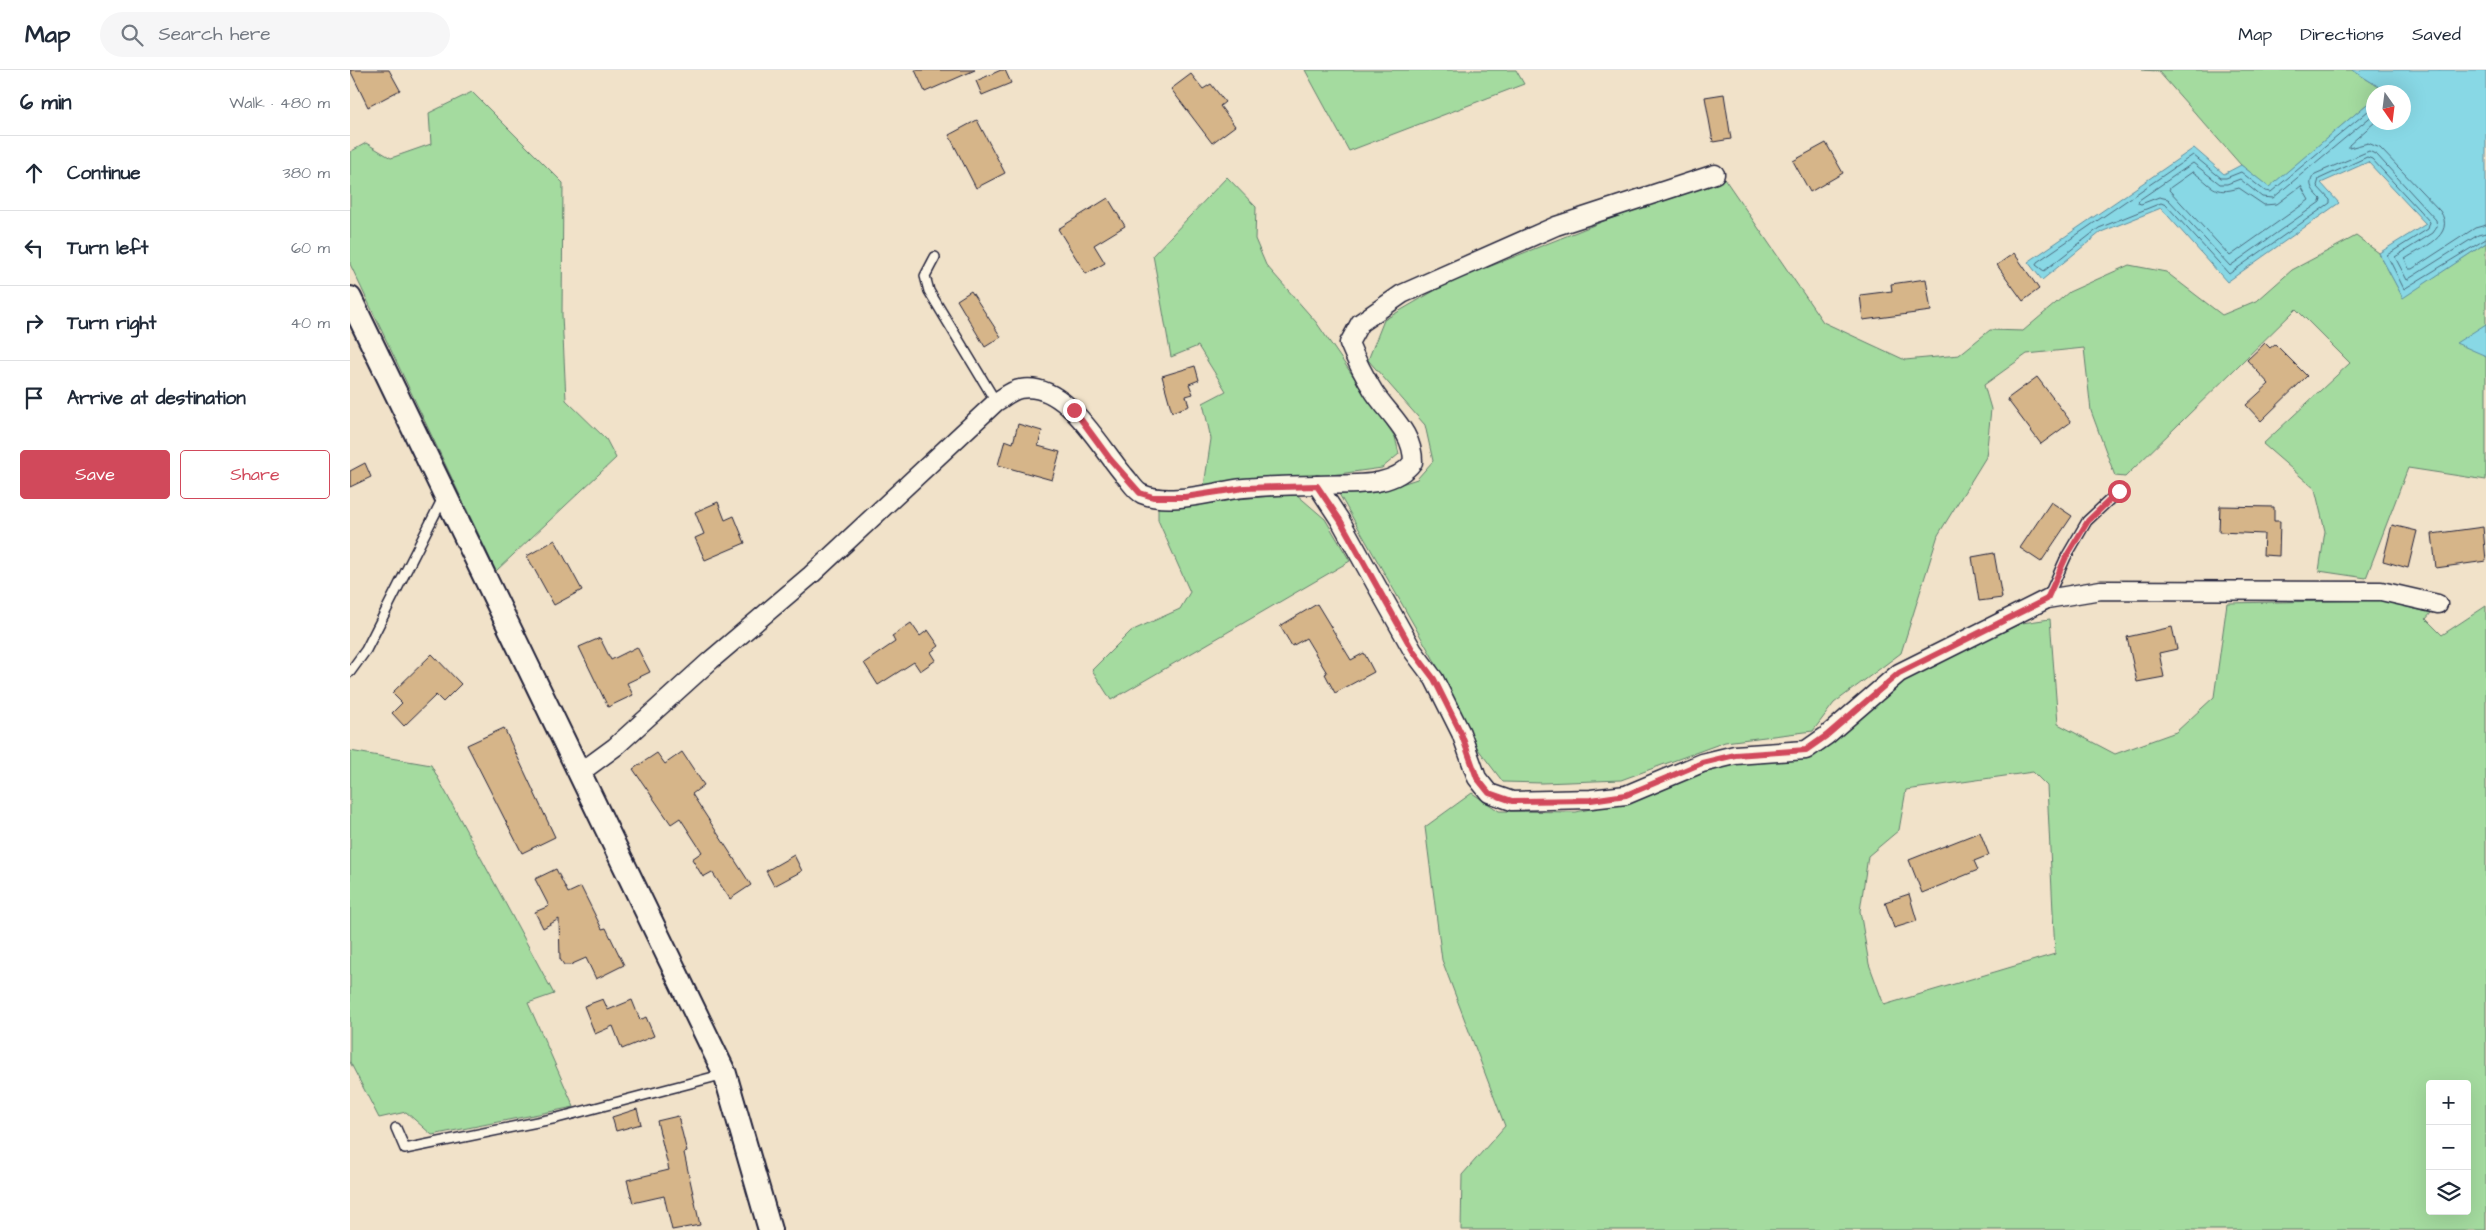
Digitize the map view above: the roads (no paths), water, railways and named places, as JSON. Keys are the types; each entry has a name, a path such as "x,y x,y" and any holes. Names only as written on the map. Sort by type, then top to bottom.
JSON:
{"street":[{"path":"582,772 615,747 711,660 811,575 996,402 1020,389 1036,390 1056,396 1074,410 1110,459 1140,493 1153,497 1185,497 1244,488 1380,482 1395,478 1406,471 1413,462 1410,440 1357,365 1349,343 1360,323 1402,294 1556,226 1714,174"},
{"path":"350,298 582,772 725,1074 770,1230"},
{"path":"1317,486 1340,520 1413,651 1434,679 1461,733 1477,778 1489,793 1512,801 1591,800 1626,795 1702,763 1735,755 1806,750 1826,736 1899,673 2047,599 2101,590 2351,591 2381,592 2438,604"}],"lane":[{"path":"935,257 924,276 929,291 996,402"},
{"path":"2047,599 2066,557 2088,521 2119,491"},
{"path":"350,672 366,650 445,494"},
{"path":"396,1128 405,1149 558,1118 725,1074"}],"water":[{"path":"2352,70 2486,70 2486,243 2403,298 2379,253 2426,224 2368,162 2321,183 2339,203 2227,282 2161,208 2101,232 2042,280 2028,262 2194,148 2224,174 2241,165 2269,187 2366,105 2366,130 2411,130 2411,85 2376,85"},
{"path":"2486,324 2486,356 2456,343"}]}
